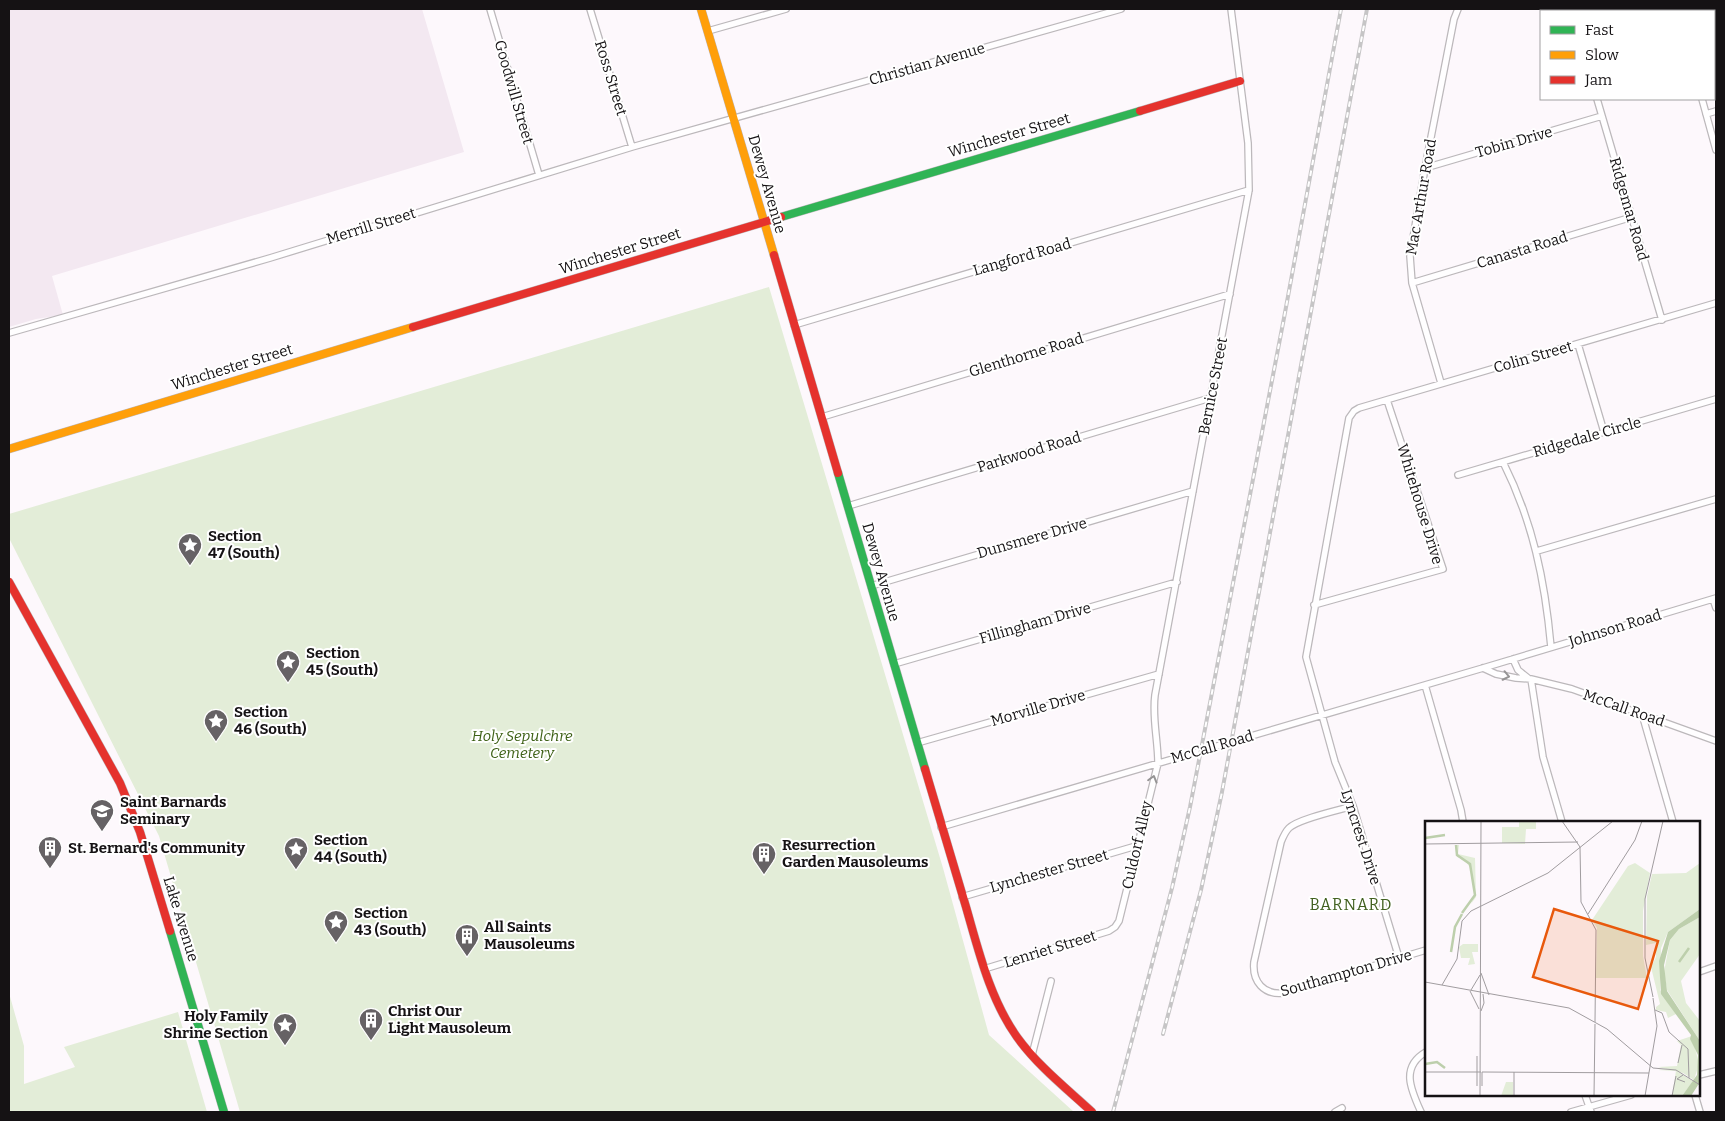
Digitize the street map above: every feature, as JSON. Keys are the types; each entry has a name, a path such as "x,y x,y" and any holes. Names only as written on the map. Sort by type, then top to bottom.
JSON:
{"main road":[{"name":"Dewey Avenue","path":"701,9 984,969 1000,1009 1019,1038 1032,1055 1092,1112"},
{"name":"Winchester Street","path":"9,449 1240,81"},
{"name":"Lake Avenue","path":"9,582 131,806 224,1112"}],"street":[{"name":"Goodwill Street","path":"490,9 539,175"},
{"name":"Ross Street","path":"590,9 632,147"},
{"path":"708,31 786,9"},
{"name":"Christian Avenue","path":"734,119 1121,9"},
{"name":"Bernice Street","path":"1158,763 1158,745 1153,719 1154,700 1250,190 1248,143 1231,9"},
{"name":"Mac Arthur Road","path":"1441,383 1412,283 1410,256 1425,168 1454,19 1458,9"},
{"name":"Ridgemar Road","path":"1597,100 1662,320"},
{"path":"1702,100 1716,150"},
{"path":"1706,114 1716,111"},
{"name":"Tobin Drive","path":"1425,168 1602,116"},
{"name":"Merrill Street","path":"9,333 270,258 632,147 734,119"},
{"name":"Langford Road","path":"794,325 1250,190"},
{"name":"Canasta Road","path":"1412,283 1632,217"},
{"name":"Glenthorne Road","path":"822,417 1230,294"},
{"name":"Colin Street","path":"1314,605 1348,418 1351,414 1360,408 1441,383 1716,303"},
{"path":"1578,344 1604,432"},
{"name":"Parkwood Road","path":"848,506 1210,398"},
{"name":"Ridgedale Circle","path":"1458,475 1716,399"},
{"name":"Whitehouse Drive","path":"1314,605 1443,569 1388,400"},
{"path":"1503,462 1520,499 1537,551 1544,582 1551,647"},
{"name":"Dunsmere Drive","path":"871,586 1193,491"},
{"path":"1537,551 1716,499"},
{"name":"Fillingham Drive","path":"894,664 1176,582"},
{"path":"1715,598 1716,608"},
{"name":"Johnson Road","path":"1513,659 1715,598"},
{"path":"1314,605 1306,657 1322,715"},
{"path":"1513,659 1518,670 1531,679 1543,757 1562,821"},
{"name":"McCall Road","path":"941,827 1513,659"},
{"name":"McCall Road","path":"1482,668 1496,674 1531,679 1572,689 1716,741"},
{"name":"Morville Drive","path":"917,743 1159,674"},
{"path":"1425,685 1463,821"},
{"path":"1642,714 1673,821"},
{"name":"Lyncrest Drive","path":"1322,715 1335,762 1353,806 1399,958"},
{"name":"Culdorf Alley","path":"1116,928 1158,763"},
{"name":"Southampton Drive","path":"1353,806 1302,822 1292,826 1286,832 1281,842 1254,962 1254,977 1266,991 1283,993 1425,950"},
{"name":"Lynchester Street","path":"962,897 1136,846"},
{"name":"Lenriet Street","path":"984,969 1116,928"},
{"path":"1700,972 1716,966"},
{"path":"1032,1055 1051,981"},
{"path":"1421,1112 1412,1090 1410,1075 1414,1062 1425,1053"},
{"path":"1700,1075 1716,1071"},
{"path":"1585,1096 1590,1110"},
{"path":"1571,1112 1590,1110 1628,1096"},
{"path":"1695,1096 1700,1112"},
{"path":"1335,1112 1342,1108"}],"shaded area":[{"path":"9,9 422,9 464,152 52,276 63,315 36,319 9,327"}],"green space":[{"name":"Holy Sepulchre Cemetery","path":"769,287 943,868 989,1035 1074,1112 240,1112 159,836 9,538 9,514"},
{"path":"9,993 24,1046 24,1084 75,1067 64,1047 178,1012 207,1112 9,1112"}],"railway":[{"path":"1113,1112 1172,888 1190,807 1341,9"},
{"path":"1163,1034 1201,890 1222,792 1367,9"}],"traffic: fast":[{"path":"781,217 1140,111"},
{"path":"838,473 925,769"},
{"path":"170,931 224,1112"}],"traffic: slow":[{"path":"701,9 774,255"},
{"path":"9,449 413,327"}],"traffic: jam":[{"path":"1140,111 1240,81"},
{"path":"413,327 781,217"},
{"path":"774,255 838,473"},
{"path":"9,582 120,783 140,832 170,931"},
{"path":"925,769 981,958 999,1007 1025,1048 1092,1112"}],"place":[{"name":"Section 47 (South)","path":"190,566"},
{"name":"Section 45 (South)","path":"288,683"},
{"name":"Section 46 (South)","path":"216,742"},
{"name":"Saint Barnards Seminary","path":"102,832"},
{"name":"St. Bernard's Community","path":"50,869"},
{"name":"Section 44 (South)","path":"296,870"},
{"name":"Resurrection Garden Mausoleums","path":"764,875"},
{"name":"Section 43 (South)","path":"336,943"},
{"name":"All Saints Mausoleums","path":"467,957"},
{"name":"Christ Our Light Mausoleum","path":"371,1041"},
{"name":"Holy Family Shrine Section","path":"285,1046"}],"district":[{"name":"BARNARD","path":"1351,904"}]}
